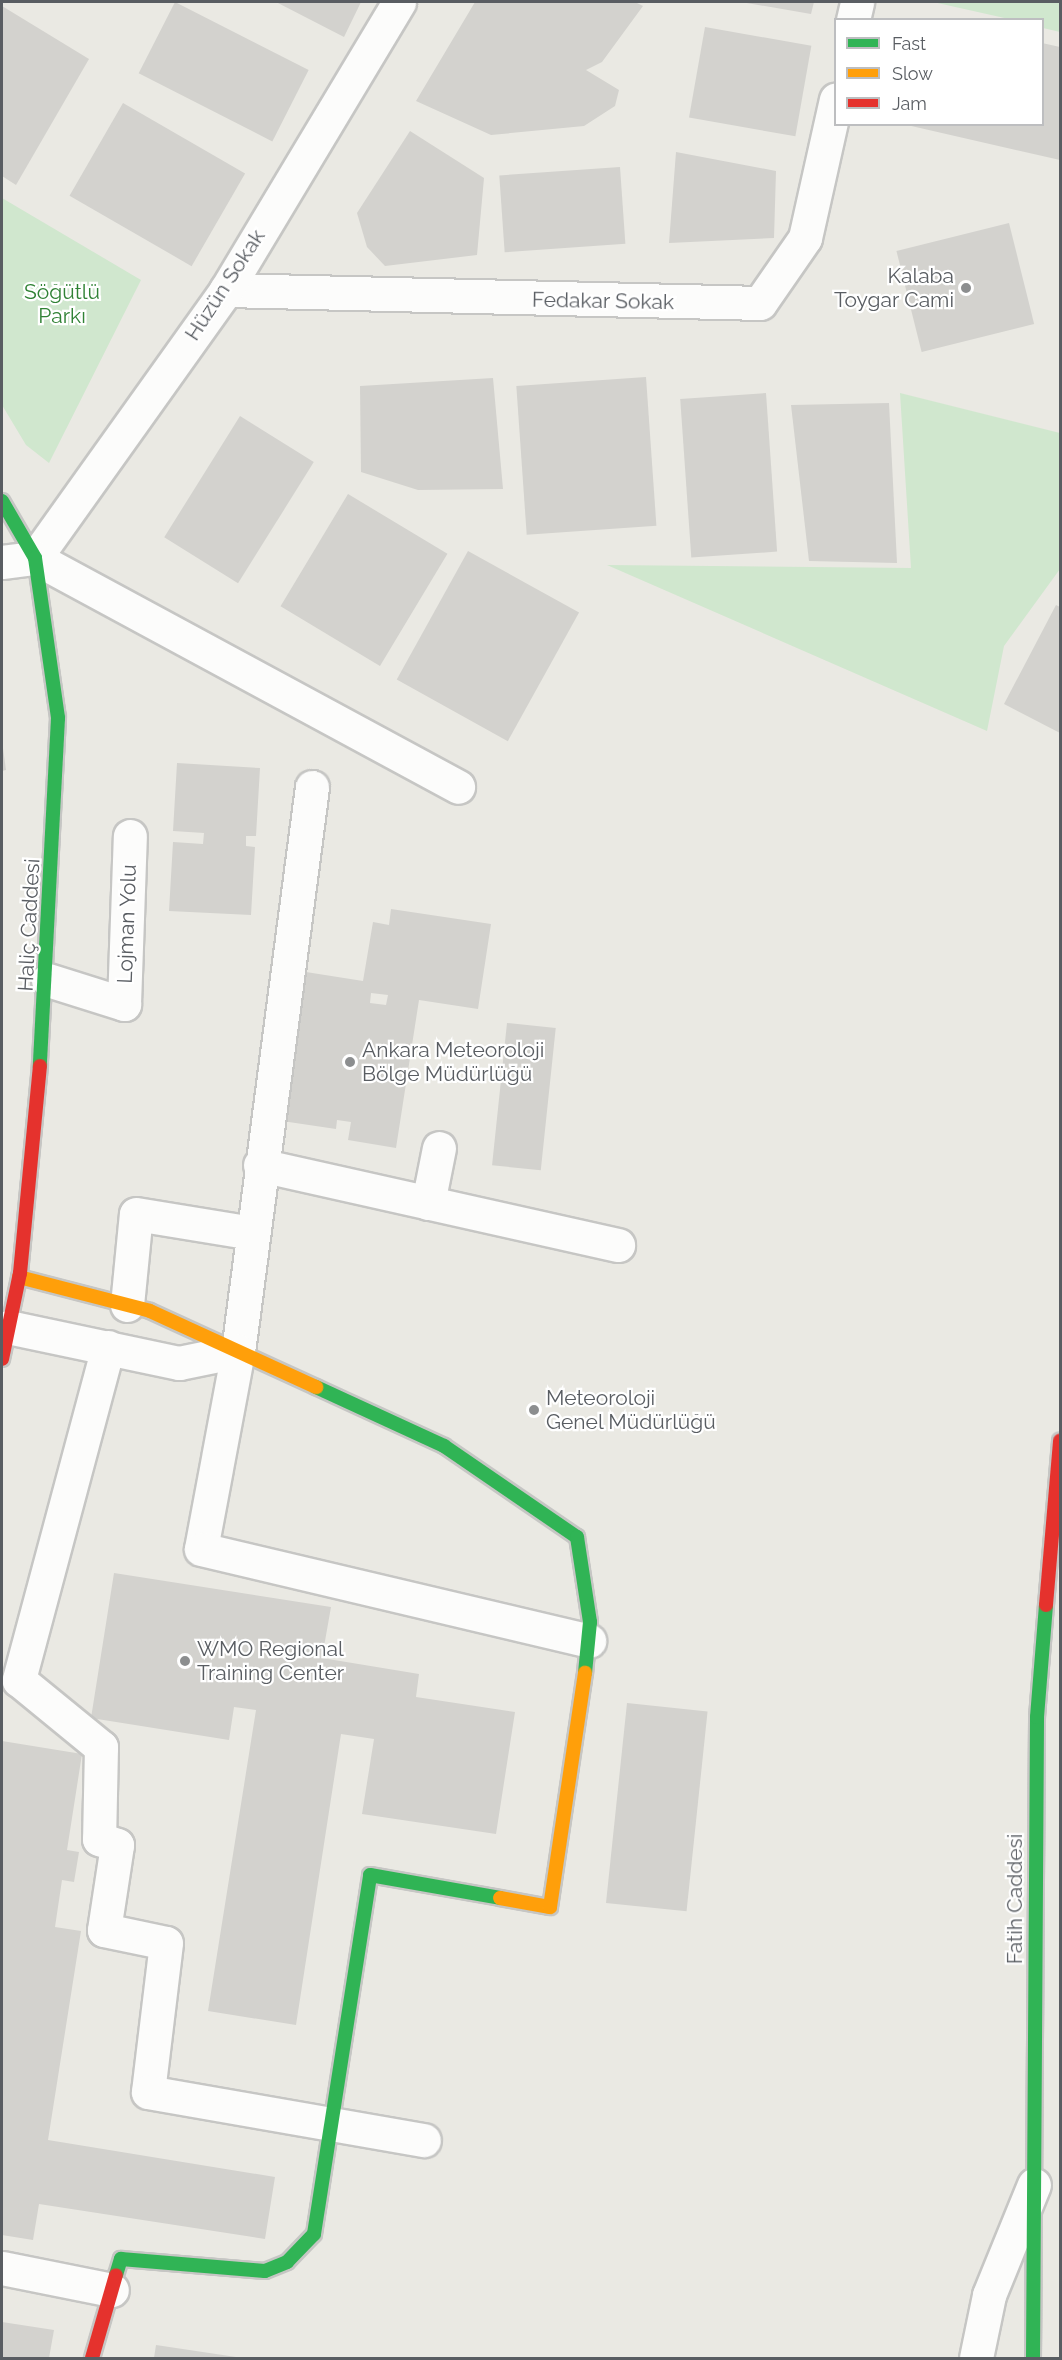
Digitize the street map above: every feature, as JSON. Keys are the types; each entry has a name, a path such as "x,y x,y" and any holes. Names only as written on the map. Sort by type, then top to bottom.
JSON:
{"street":[{"name":"Hüzün Sokak","path":"35,558 226,290 399,2"},
{"path":"853,18 856,2"},
{"name":"Fedakar Sokak","path":"226,290 760,303 806,238 834,108"},
{"name":"Haliç Caddesi","path":"2,501 35,558 58,718 48,980 19,1277 2,1359"},
{"path":"2,562 35,558 458,787"},
{"path":"312,787 260,1165 238,1351 201,1549 589,1641"},
{"name":"Lojman Yolu","path":"48,980 124,1004 130,836"},
{"path":"428,1203 439,1148"},
{"path":"260,1165 618,1245"},
{"path":"126,1305 136,1214 252,1233"},
{"path":"19,1277 126,1305 238,1351 444,1446 577,1537 589,1641 550,1907 370,1875 314,2234 287,2262 265,2271 121,2259 92,2358"},
{"path":"8,1327 179,1363 238,1351"},
{"path":"108,1347 19,1680 101,1747 99,1839 117,1845 104,1930 166,1943 148,2092 332,2122 424,2140"},
{"name":"Fatih Caddesi","path":"1033,2358 1037,1717 1060,1441"},
{"path":"976,2358 989,2295 1034,2185"},
{"path":"2,2268 112,2290"}],"green space":[{"path":"933,2 1060,2 1060,32 1044,28 1044,18 1005,18"},
{"name":"Söğütlü Parkı","path":"2,198 141,280 49,463 26,445 2,405"},
{"path":"900,393 1060,433 1060,569 1004,646 987,731 607,565 911,568"}],"building":[{"path":"175,2 309,70 272,141 139,73"},
{"path":"276,2 361,2 344,37"},
{"path":"475,2 635,2 643,6 602,62 586,70 619,90 615,106 584,126 491,135 416,101"},
{"path":"741,2 814,2 811,14"},
{"path":"2,6 89,59 16,185 2,176"},
{"path":"705,27 811,46 795,136 689,118"},
{"path":"1044,43 1060,47 1060,160 911,126 1044,126"},
{"path":"123,103 245,173 192,266 70,196"},
{"path":"410,131 484,178 477,255 385,266 367,247 357,213"},
{"path":"676,152 776,171 774,238 669,243"},
{"path":"620,167 625,244 505,252 499,175"},
{"name":"Kalaba Toygar Cami","path":"1009,223 1034,324 922,352 896,251"},
{"path":"646,377 656,526 527,535 516,386"},
{"path":"493,378 503,489 418,490 361,472 360,386"},
{"path":"766,393 777,552 691,558 680,399"},
{"path":"889,403 897,563 809,561 791,405"},
{"path":"240,416 314,462 238,583 164,537"},
{"path":"348,494 447,554 380,666 281,606"},
{"path":"468,551 579,613 508,741 397,680"},
{"path":"1056,605 1060,607 1060,733 1004,704"},
{"path":"2,741 6,770 2,771"},
{"path":"177,763 260,768 256,836 246,836 246,846 255,847 251,915 169,911 173,842 203,844 204,833 173,831"},
{"name":"Ankara Meteoroloji Bölge Müdürlüğü","path":"391,909 491,924 478,1009 419,1000 396,1148 348,1140 351,1122 337,1120 336,1129 282,1121 306,972 363,981 373,922 389,925","holes":["371,993 388,995 386,1005 370,1003"]},
{"path":"507,1023 556,1028 541,1170 492,1165"},
{"path":"114,1573 331,1607 322,1658 419,1674 416,1697 515,1712 496,1834 362,1814 374,1739 341,1734 296,2025 208,2011 256,1710 234,1707 229,1740 91,1718"},
{"path":"627,1703 708,1711 687,1911 606,1903"},
{"path":"2,1741 82,1754 67,1850 79,1852 74,1882 62,1880 55,1927 81,1931 48,2140 275,2177 265,2239 39,2204 33,2240 2,2235"},
{"path":"2,2322 54,2330 49,2358 2,2358"},
{"path":"156,2345 236,2357 236,2358 154,2358"}],"traffic: fast":[{"path":"2,501 35,558 58,718 40,1066"},
{"path":"316,1387 444,1446 577,1537 590,1622 585,1673"},
{"path":"1033,2358 1037,1717 1046,1605"},
{"path":"116,2275 121,2259 265,2271 287,2262 314,2234 370,1875 500,1898"}],"traffic: slow":[{"path":"19,1277 150,1311 316,1387"},
{"path":"500,1898 550,1907 585,1673"}],"traffic: jam":[{"path":"2,1359 20,1273 40,1066"},
{"path":"1046,1605 1060,1441"},
{"path":"92,2358 116,2275"}],"place":[{"name":"Kalaba Toygar Cami","path":"966,288"},
{"name":"Ankara Meteoroloji Bölge Müdürlüğü","path":"350,1062"},
{"name":"Meteoroloji Genel Müdürlüğü","path":"534,1410"},
{"name":"WMO Regional Training Center","path":"185,1661"}]}
